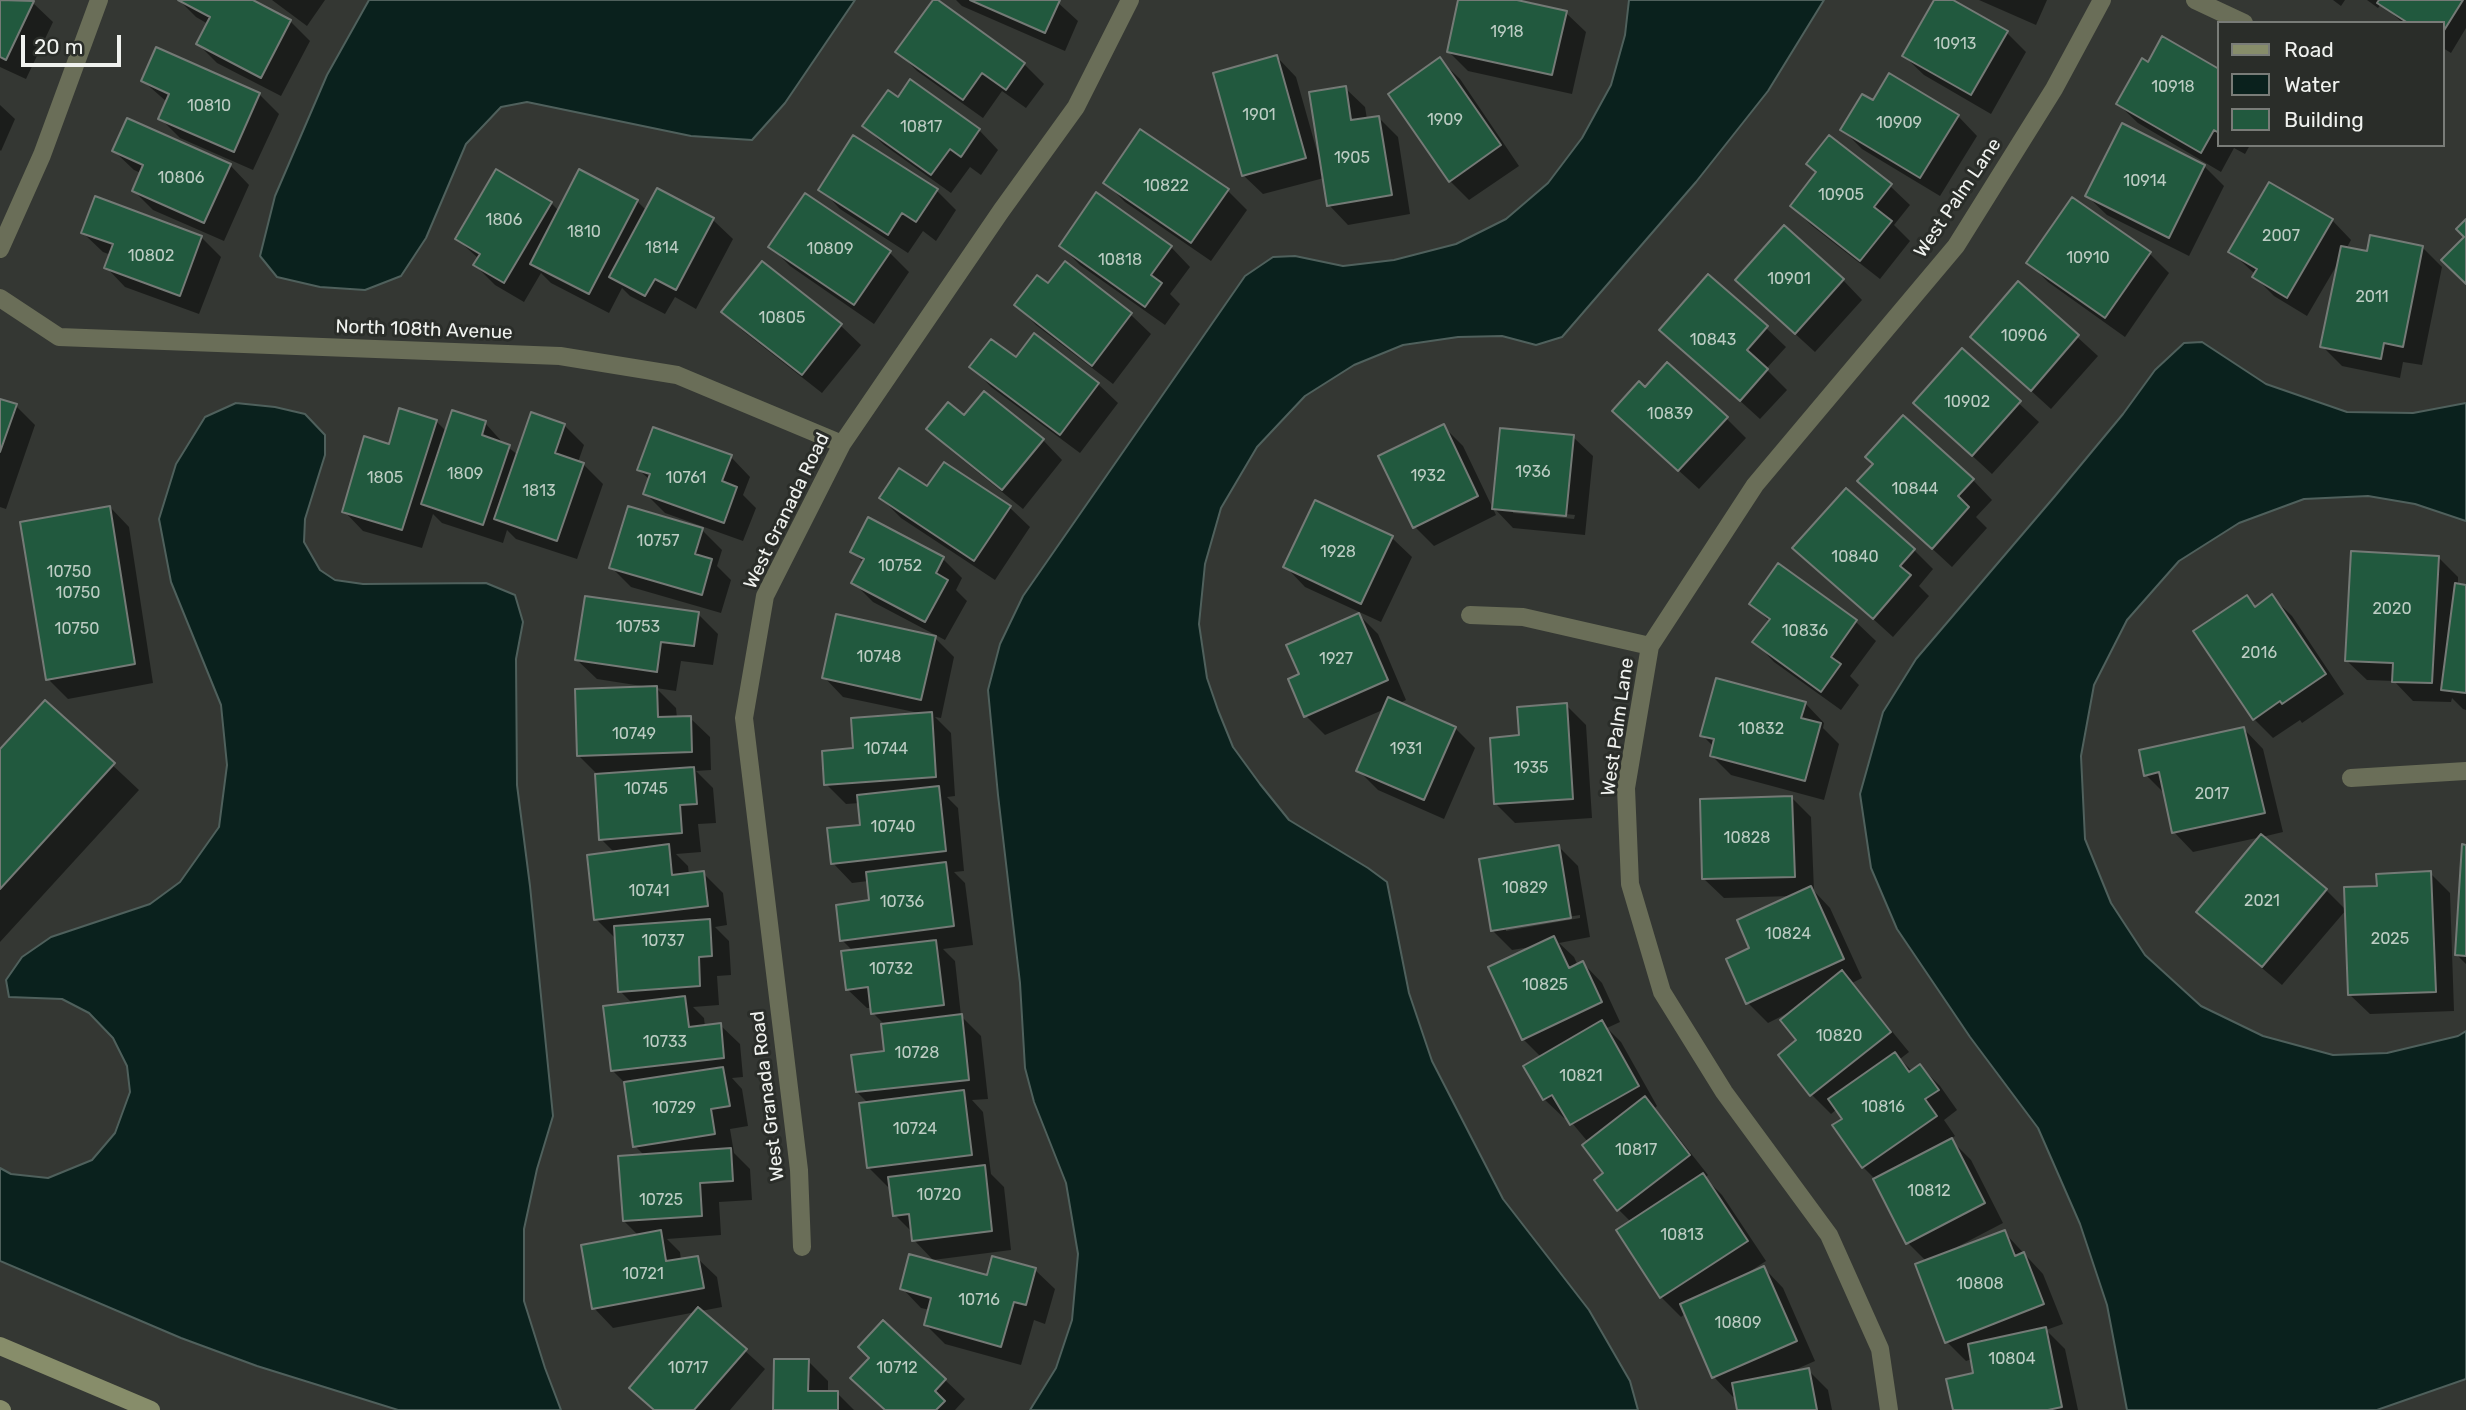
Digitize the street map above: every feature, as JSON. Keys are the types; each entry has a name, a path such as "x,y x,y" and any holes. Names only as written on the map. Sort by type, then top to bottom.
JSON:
{"main road":[{"path":"0,1346 151,1410"}],"street":[{"path":"0,249 41,155 99,0"},
{"name":"West Granada Road","path":"802,1247 799,1170 744,718 765,596 842,444 1001,211 1076,107 1130,0"},
{"name":"West Palm Lane","path":"1889,1410 1880,1349 1829,1235 1724,1092 1662,992 1630,884 1626,788 1650,646 1755,485 1956,246 2054,89 2102,0"},
{"path":"2195,0 2240,21"},
{"name":"North 108th Avenue","path":"0,298 59,337 560,356 664,372 842,444"},
{"path":"1470,615 1523,617 1650,646"},
{"path":"2351,778 2466,771"}],"water":[{"path":"369,0 855,0 785,103 752,140 691,136 527,102 501,107 466,144 426,238 401,276 365,290 320,287 277,277 260,256 275,196 327,75"},
{"path":"1629,0 1824,0 1768,91 1696,182 1562,337 1536,345 1502,336 1458,337 1403,345 1354,365 1305,396 1257,447 1221,508 1205,564 1199,624 1207,678 1233,747 1289,820 1387,882 1409,993 1432,1061 1503,1199 1589,1310 1630,1381 1638,1410 1030,1410 1056,1368 1072,1320 1078,1254 1066,1183 1034,1102 1025,1068 1020,983 988,690 1000,644 1023,596 1245,276 1273,257 1295,256 1343,266 1394,260 1456,244 1506,219 1548,183 1582,138 1611,85 1625,35"},
{"path":"2202,342 2266,384 2347,412 2413,413 2466,403 2466,521 2415,504 2368,496 2304,499 2239,523 2179,561 2127,620 2094,685 2081,756 2085,839 2111,903 2145,955 2201,1006 2263,1036 2333,1055 2387,1053 2458,1036 2466,1031 2466,1379 2377,1410 2127,1410 2107,1305 2080,1224 2038,1128 1970,1037 1897,929 1871,868 1860,794 1883,712 1916,659 2123,414 2155,370 2184,343"},
{"path":"236,403 275,407 305,414 325,435 325,455 305,519 304,542 320,570 335,580 363,584 486,583 515,595 523,622 516,659 517,785 553,1116 537,1169 524,1229 524,1301 561,1410 398,1410 257,1366 181,1338 0,1261 0,1168 11,1174 48,1178 92,1160 115,1133 130,1092 127,1066 113,1038 89,1013 62,999 9,997 6,980 22,957 51,937 150,904 180,882 219,827 227,765 221,705 171,582 159,519 176,464 205,417"}],"building":[{"path":"0,0 34,1 6,60 0,57"},
{"path":"178,0 253,0 291,20 261,78 196,44 210,17"},
{"path":"933,0 938,0 1025,63 1006,90 982,73 963,100 895,52"},
{"path":"970,0 1060,0 1045,33"},
{"path":"1458,0 1517,0 1567,11 1552,75 1447,52"},
{"path":"1934,0 1953,0 2008,31 1971,95 1902,56"},
{"path":"2379,0 2463,0 2445,29 2445,21 2405,21 2377,3"},
{"path":"2162,36 2218,68 2218,132 2214,130 2201,153 2116,104 2142,58 2148,62"},
{"path":"156,47 260,93 234,152 158,119 169,94 141,81"},
{"path":"1277,55 1306,158 1242,176 1213,73"},
{"path":"1440,57 1501,145 1449,182 1388,94"},
{"path":"1889,73 1959,115 1920,178 1840,130 1862,94 1873,100"},
{"path":"910,79 980,129 961,157 950,149 931,175 862,126 888,90 898,97"},
{"path":"1346,86 1351,120 1379,116 1392,195 1327,206 1309,92"},
{"path":"127,118 231,164 204,223 132,191 143,165 112,151"},
{"path":"2122,123 2205,165 2169,238 2085,196"},
{"path":"1140,129 1229,189 1191,243 1103,183"},
{"path":"853,135 938,189 916,222 902,213 888,235 818,190"},
{"path":"1829,135 1892,184 1874,207 1892,221 1860,261 1790,206 1816,172 1806,164"},
{"path":"496,169 552,202 504,283 473,265 480,254 455,239"},
{"path":"579,169 638,200 589,294 530,264"},
{"path":"2269,182 2333,219 2287,298 2252,277 2257,269 2228,252"},
{"path":"657,188 714,218 676,290 655,279 645,296 609,277"},
{"path":"1096,192 1172,246 1151,275 1162,283 1145,307 1059,246"},
{"path":"805,193 891,251 854,305 768,247"},
{"path":"95,196 202,236 180,296 104,268 113,244 81,233"},
{"path":"2072,197 2151,252 2105,318 2026,263"},
{"path":"2466,219 2466,284 2441,260 2464,237 2456,229"},
{"path":"1784,225 1844,279 1795,334 1735,280"},
{"path":"2370,235 2423,246 2403,347 2384,343 2381,359 2320,347 2341,246 2367,251"},
{"path":"762,261 842,324 802,375 721,312"},
{"path":"1065,261 1132,313 1092,366 1014,305 1037,275 1048,283"},
{"path":"1708,274 1768,326 1747,350 1768,369 1740,401 1659,330"},
{"path":"2018,281 2079,335 2031,391 1970,337"},
{"path":"1034,333 1099,383 1060,435 969,367 991,339 1016,357"},
{"path":"1962,348 2021,401 1972,456 1913,403"},
{"path":"1667,362 1728,417 1678,471 1612,411 1639,381 1645,387"},
{"path":"984,391 1044,439 1002,490 926,429 948,402 964,415"},
{"path":"0,399 17,404 0,452"},
{"path":"399,408 437,420 402,530 342,512 364,436 389,444"},
{"path":"452,410 486,421 482,435 510,445 483,525 421,504"},
{"path":"531,412 565,424 555,453 584,463 557,541 494,519"},
{"path":"1903,415 1974,479 1958,496 1969,507 1932,549 1857,481 1873,464 1865,457"},
{"path":"1444,424 1478,496 1413,528 1378,456"},
{"path":"653,427 732,455 722,481 737,487 724,523 643,494 650,474 637,470"},
{"path":"1500,428 1574,435 1566,516 1492,509"},
{"path":"944,462 1011,506 974,561 879,498 899,468 927,486"},
{"path":"1846,488 1915,549 1900,566 1911,575 1873,619 1792,548"},
{"path":"1315,500 1393,536 1361,604 1283,567"},
{"path":"110,506 135,664 46,680 20,522"},
{"path":"628,506 703,528 695,554 712,559 702,595 609,568"},
{"path":"868,517 944,557 936,573 948,580 925,622 851,583 864,559 850,552"},
{"path":"2351,551 2439,556 2432,683 2392,682 2393,663 2345,661"},
{"path":"1778,563 1857,620 1831,657 1841,664 1821,692 1752,642 1770,619 1749,604"},
{"path":"2455,583 2466,585 2466,693 2441,690"},
{"path":"2272,594 2326,674 2253,720 2193,631 2247,595 2255,607"},
{"path":"585,596 699,612 694,646 661,642 657,672 575,660"},
{"path":"1359,613 1388,680 1304,717 1288,679 1299,674 1286,645"},
{"path":"836,614 936,636 921,700 822,678"},
{"path":"1716,678 1806,702 1801,718 1821,723 1805,781 1710,756 1714,739 1700,736"},
{"path":"657,686 658,717 691,716 692,752 577,756 575,689"},
{"path":"1388,697 1456,727 1424,800 1356,771"},
{"path":"45,700 115,763 0,889 0,749"},
{"path":"1567,703 1573,799 1494,804 1490,738 1519,735 1517,707"},
{"path":"932,712 936,777 824,785 822,751 853,748 851,718"},
{"path":"2244,727 2265,813 2172,833 2159,772 2144,776 2139,750"},
{"path":"694,767 697,804 680,805 682,833 599,840 595,774"},
{"path":"939,786 946,851 831,864 827,828 860,825 857,795"},
{"path":"1792,796 1795,877 1702,879 1700,799"},
{"path":"2261,834 2327,889 2262,967 2196,912"},
{"path":"669,844 672,875 704,871 708,906 594,920 587,855"},
{"path":"2462,844 2466,845 2466,956 2455,955"},
{"path":"1559,845 1571,918 1491,931 1479,859"},
{"path":"946,862 954,926 840,941 836,905 869,900 866,872"},
{"path":"2431,871 2436,992 2348,995 2344,887 2377,886 2376,874"},
{"path":"1811,886 1844,959 1746,1004 1726,959 1749,948 1737,920"},
{"path":"710,919 712,956 699,957 700,986 618,992 614,926"},
{"path":"1554,936 1569,968 1583,961 1602,1002 1522,1040 1488,967"},
{"path":"936,940 944,1005 871,1014 868,987 846,990 841,951"},
{"path":"1842,970 1891,1032 1810,1096 1778,1055 1796,1040 1780,1020"},
{"path":"685,996 689,1027 721,1023 724,1058 611,1071 603,1006"},
{"path":"962,1014 969,1080 856,1092 851,1055 884,1051 881,1024"},
{"path":"1602,1020 1639,1086 1570,1125 1552,1095 1543,1100 1523,1066"},
{"path":"1895,1052 1909,1072 1920,1064 1939,1090 1925,1099 1937,1116 1862,1168 1832,1125 1842,1119 1828,1099"},
{"path":"723,1067 730,1106 711,1109 715,1134 633,1147 624,1082"},
{"path":"964,1090 972,1155 867,1168 859,1103"},
{"path":"1645,1096 1690,1155 1617,1211 1594,1180 1603,1173 1582,1145"},
{"path":"1952,1138 1985,1203 1906,1244 1873,1179"},
{"path":"731,1148 733,1181 700,1183 702,1216 623,1221 618,1156"},
{"path":"985,1165 992,1231 912,1241 909,1214 893,1216 888,1177"},
{"path":"1703,1173 1748,1241 1660,1298 1616,1230"},
{"path":"661,1230 666,1261 698,1256 704,1288 592,1309 581,1245"},
{"path":"2005,1230 2015,1256 2024,1252 2044,1304 1945,1343 1915,1264"},
{"path":"909,1254 987,1275 992,1256 1036,1268 1026,1305 1014,1302 1001,1347 924,1325 931,1298 900,1289"},
{"path":"1764,1266 1797,1341 1712,1378 1680,1304"},
{"path":"698,1307 747,1349 694,1410 654,1410 629,1388"},
{"path":"883,1320 946,1379 935,1391 945,1401 936,1410 885,1410 850,1378 869,1358 858,1347"},
{"path":"2046,1327 2062,1407 2048,1410 1953,1410 1946,1379 1973,1373 1968,1344"},
{"path":"774,1359 809,1359 808,1391 838,1391 838,1410 773,1410"},
{"path":"1809,1368 1817,1410 1737,1410 1732,1383"}]}
